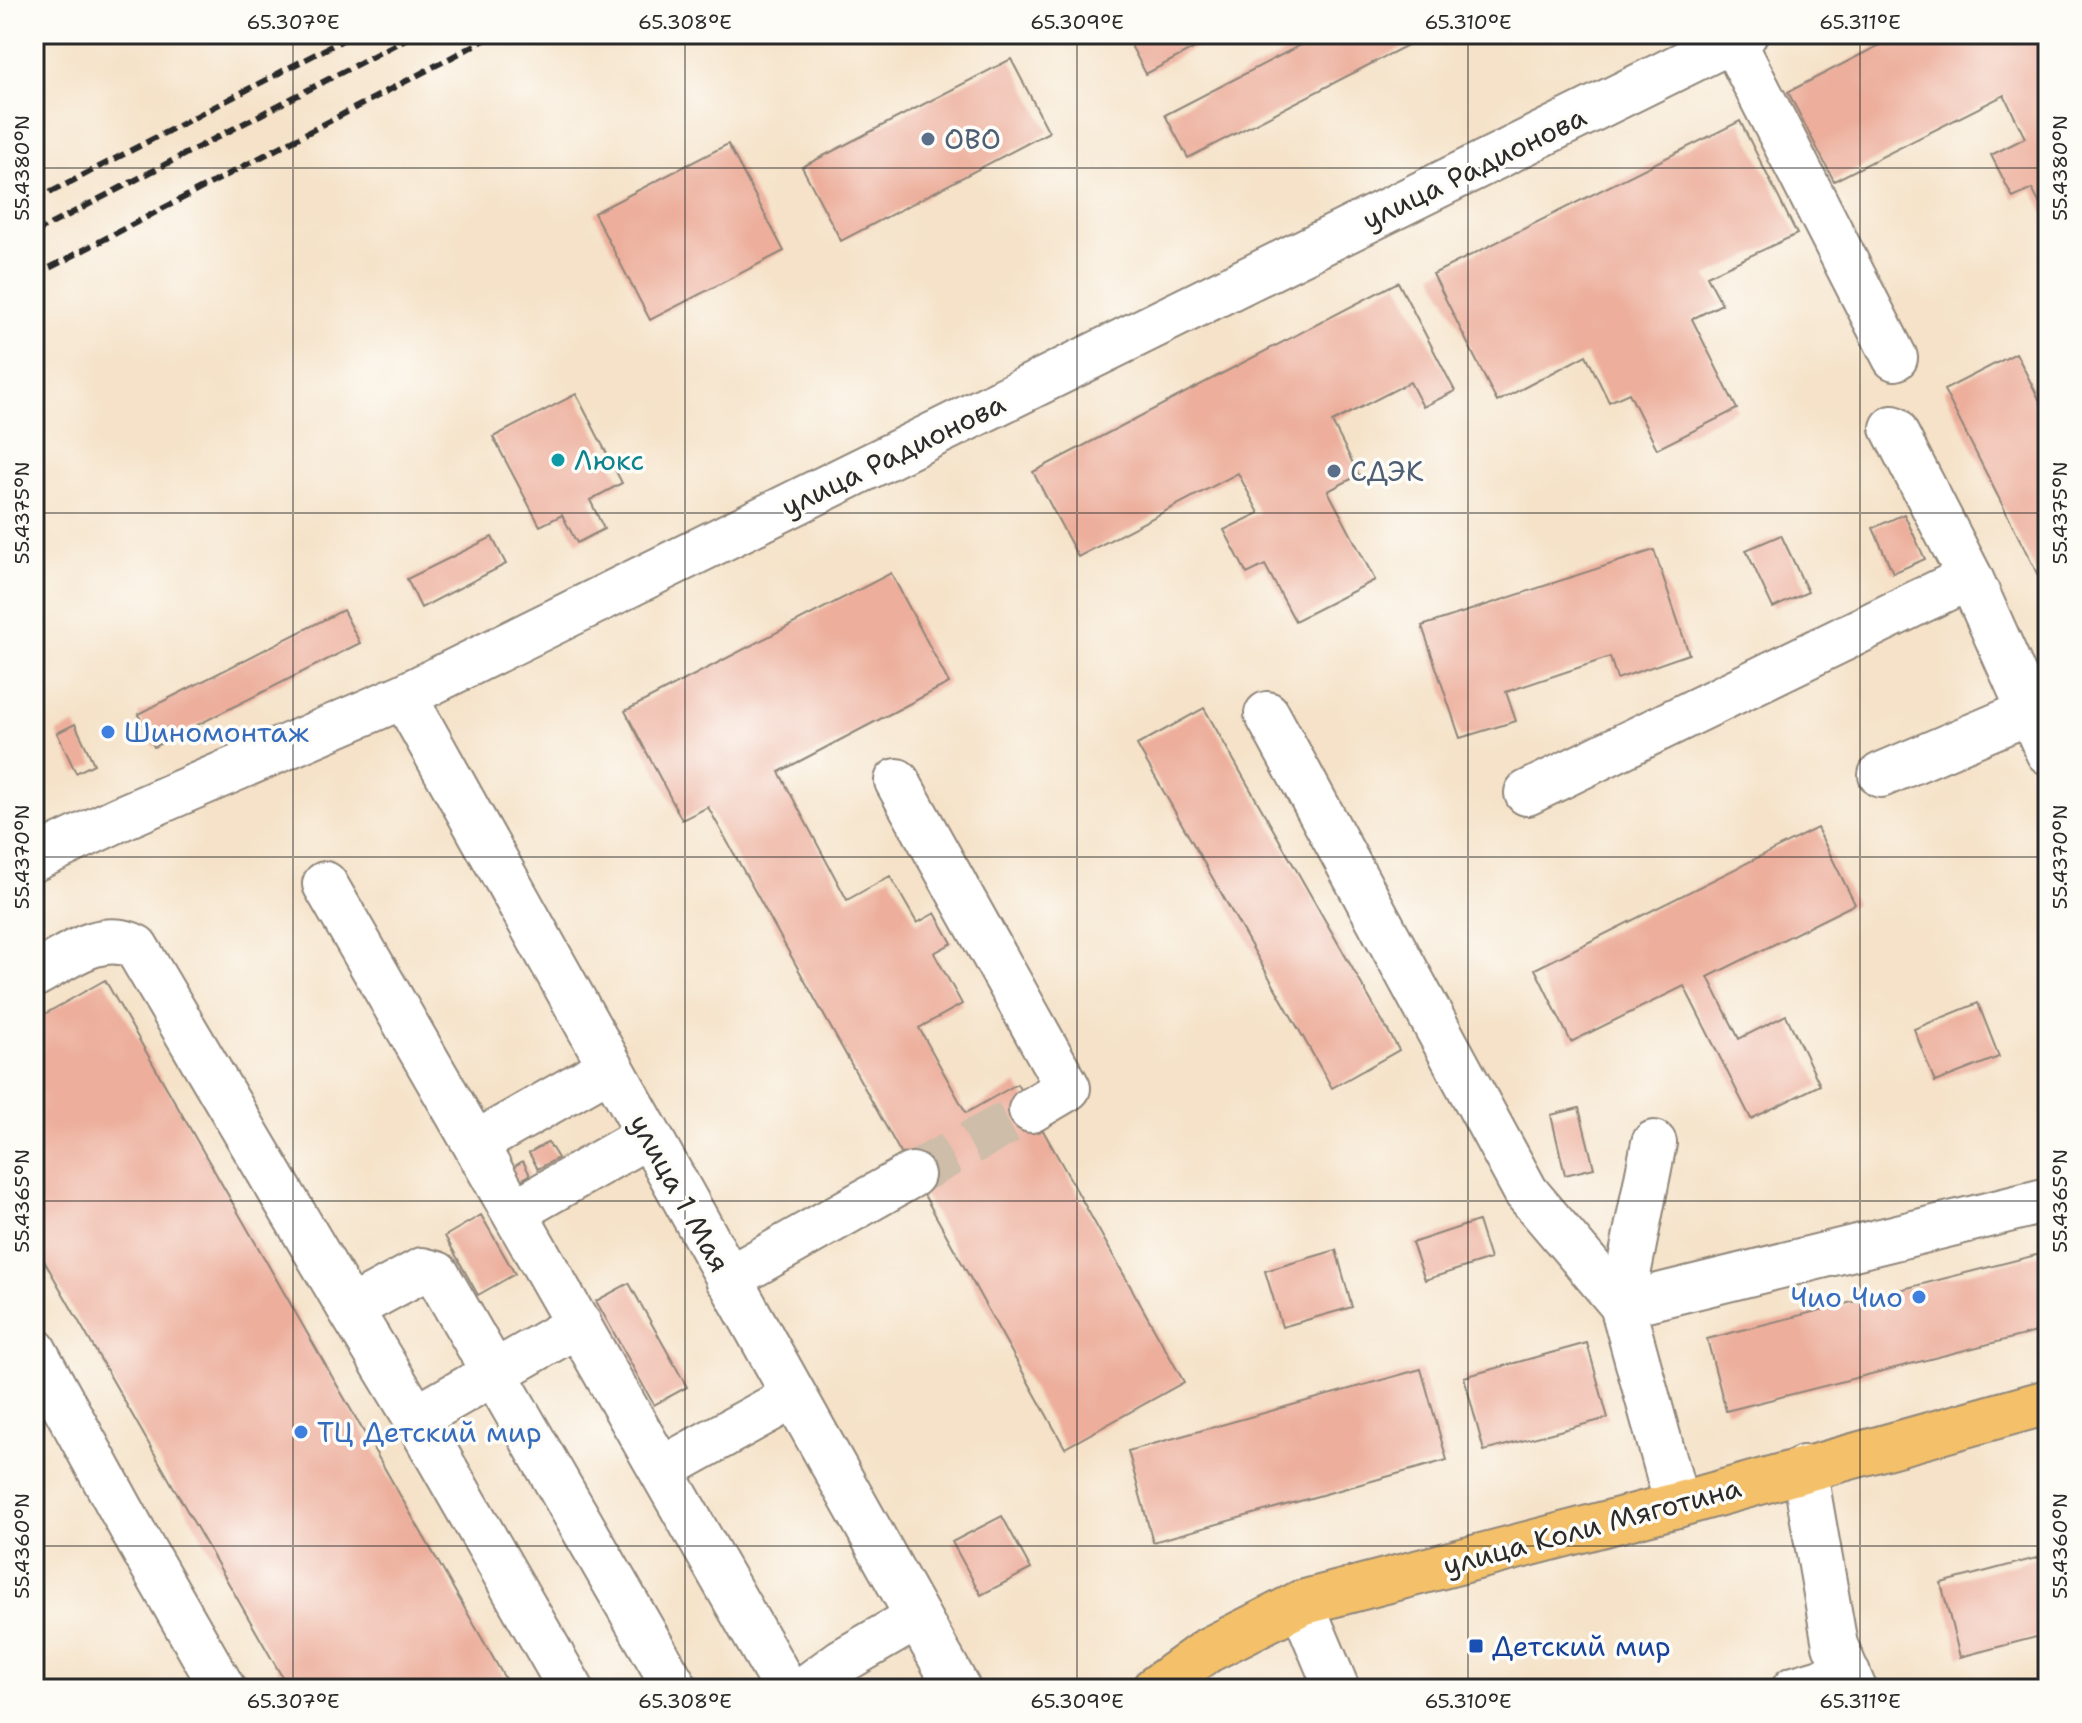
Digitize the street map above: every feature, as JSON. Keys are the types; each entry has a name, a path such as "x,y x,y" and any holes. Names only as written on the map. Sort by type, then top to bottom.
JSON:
{"main road":[{"name":"улица Коли Мяготина","path":"1154,1689 1208,1650 1301,1603 1677,1505 2048,1402"}],"street":[{"path":"1739,37 1895,358"},
{"name":"улица Радионова","path":"34,859 404,696 1739,37"},
{"path":"1893,428 1970,577 2048,752"},
{"path":"1527,793 1970,577"},
{"name":"улица 1 Мая","path":"404,696 958,1689"},
{"path":"1881,775 2029,712"},
{"path":"1267,714 1526,1192 1622,1305 1677,1505"},
{"path":"897,781 1068,1088 1031,1110"},
{"path":"325,884 786,1689"},
{"path":"34,975 97,942 122,940 136,947 416,1418 571,1689"},
{"path":"475,1144 609,1068"},
{"path":"514,1212 647,1136"},
{"path":"1622,1305 1654,1143"},
{"path":"728,1279 912,1175"},
{"path":"1622,1305 2048,1200"},
{"path":"350,1309 422,1270 437,1274 676,1689"},
{"path":"416,1418 579,1324"},
{"path":"34,1350 223,1689"},
{"path":"662,1469 794,1396"},
{"path":"1794,1689 1851,1681 1835,1645 1804,1468"},
{"path":"1301,1603 1337,1689"},
{"path":"804,1689 842,1661 918,1617"}],"building":[{"path":"1125,34 1221,34 1146,74"},
{"path":"1322,34 1429,34 1188,158 1165,115"},
{"path":"1901,34 2048,34 2048,220 2032,189 2013,198 1991,155 2025,138 2004,95 1834,181 1788,92"},
{"path":"1011,59 1049,132 841,241 802,167"},
{"path":"1740,121 1797,234 1707,276 1722,304 1692,319 1737,409 1657,449 1629,393 1609,402 1586,355 1497,402 1433,274"},
{"path":"728,144 784,251 650,320 594,213"},
{"path":"1398,282 1455,391 1423,407 1410,382 1332,422 1359,475 1328,491 1375,580 1295,621 1265,565 1247,574 1224,530 1259,513 1238,473 1078,557 1033,472"},
{"path":"2016,353 2048,417 2048,595 1944,390"},
{"name":"Люкс","path":"576,394 622,483 590,500 604,529 577,543 562,515 540,526 493,437"},
{"path":"1904,514 1925,559 1893,573 1873,528"},
{"path":"1781,535 1808,592 1773,608 1746,550"},
{"path":"492,537 506,564 421,608 407,579"},
{"path":"1654,550 1689,654 1617,679 1610,657 1506,692 1516,721 1460,738 1422,626"},
{"path":"891,573 949,683 779,772 847,900 890,876 917,923 935,913 952,943 934,953 962,1004 919,1028 966,1113 1017,1084 1184,1382 1065,1448 708,807 682,820 625,711"},
{"path":"343,610 360,643 154,747 138,714"},
{"path":"1204,708 1399,1050 1332,1088 1137,745"},
{"path":"75,724 94,764 76,773 57,733"},
{"path":"1817,828 1855,904 1708,977 1739,1039 1786,1015 1820,1085 1751,1119 1684,986 1571,1042 1535,969"},
{"name":"ТЦ Детский мир","path":"105,980 511,1689 289,1689 34,1243 34,1020"},
{"path":"1978,1003 1999,1057 1935,1082 1914,1029"},
{"path":"1579,1108 1594,1168 1565,1175 1551,1115"},
{"path":"548,1142 558,1158 538,1169 529,1153"},
{"path":"523,1161 530,1175 517,1182 510,1169"},
{"path":"481,1215 515,1274 478,1295 445,1236"},
{"path":"1478,1221 1490,1259 1425,1280 1412,1243"},
{"path":"1336,1250 1352,1307 1282,1327 1265,1271"},
{"path":"2048,1252 2048,1329 1726,1411 1707,1339"},
{"path":"629,1283 687,1387 654,1405 596,1301"},
{"path":"1587,1343 1608,1418 1484,1451 1464,1377"},
{"path":"1421,1369 1447,1460 1153,1542 1128,1451"},
{"path":"1002,1516 1031,1569 981,1595 952,1542"},
{"path":"2048,1555 2048,1634 1960,1657 1941,1583"}],"tunnel":[{"path":"912,1175 1031,1110"}],"railway":[{"path":"34,201 354,34"},
{"path":"34,233 415,34"},
{"path":"34,276 496,34"}],"place":[{"name":"OBO","path":"928,139"},
{"name":"Люкс","path":"558,460"},
{"name":"СДЭК","path":"1334,471"},
{"name":"Шиномонтаж","path":"108,732"},
{"name":"Чио Чио","path":"1919,1297"},
{"name":"ТЦ Детский мир","path":"301,1432"},
{"name":"Детский мир","path":"1476,1646"}]}
